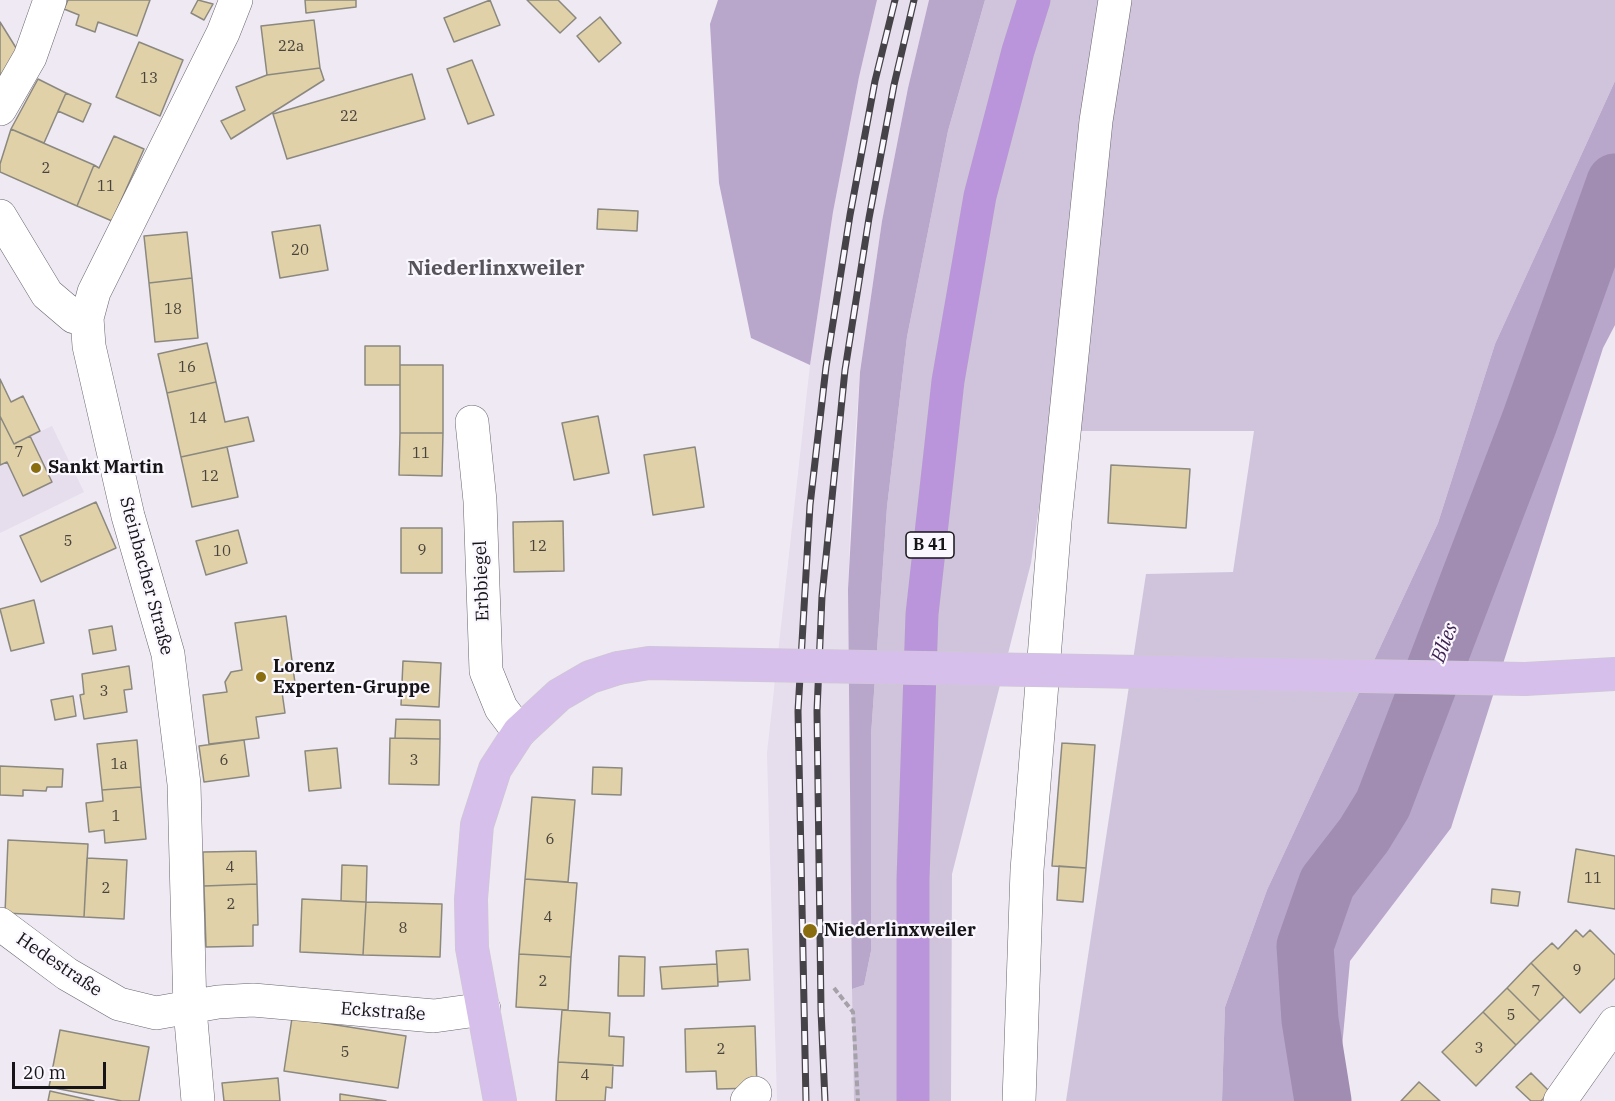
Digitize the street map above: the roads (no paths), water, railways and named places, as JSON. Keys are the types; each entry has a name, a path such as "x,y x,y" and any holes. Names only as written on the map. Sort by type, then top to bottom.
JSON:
{"highway":[{"name":"B 41","path":"913,1101 913,879 922,614 946,393 980,196 1018,51 1034,0"}],"main road":[{"path":"500,1101 472,948 471,899 477,825 495,769 519,732 539,711 590,677 618,668 649,663 1525,679 1615,674"}],"street":[{"path":"0,110 30,57 50,0"},
{"name":"Steinbacher Straße","path":"198,1101 190,1009 184,784 168,654 128,516 89,346 87,318 94,292 223,33 236,0"},
{"path":"1019,1101 1027,870 1055,521 1096,121 1115,0"},
{"path":"0,216 47,294 74,316 87,318"},
{"name":"Erbbiegel","path":"472,422 480,501 482,612 486,671 501,708 519,732"},
{"name":"Hedestraße","path":"0,924 67,974 119,1004 156,1013 190,1009"},
{"name":"Eckstraße","path":"190,1009 218,1002 253,1000 434,1016 484,1009"},
{"path":"1560,1101 1615,1023"}],"waterway":[{"name":"Blies","path":"1323,1101 1310,1020 1305,946 1327,883 1364,835 1383,804 1529,423 1615,182"}],"railway":[{"path":"806,1101 798,711 810,505 826,367 850,215 875,81 895,0"},
{"path":"825,1101 821,1010 817,711 822,596 845,370 869,218 894,85 914,0"}],"place":[{"name":"Sankt Martin","path":"36,468"},
{"name":"Lorenz Experten-Gruppe","path":"261,677"},
{"name":"Niederlinxweiler","path":"810,931"}],"district":[{"name":"Niederlinxweiler","path":"496,269"}]}
